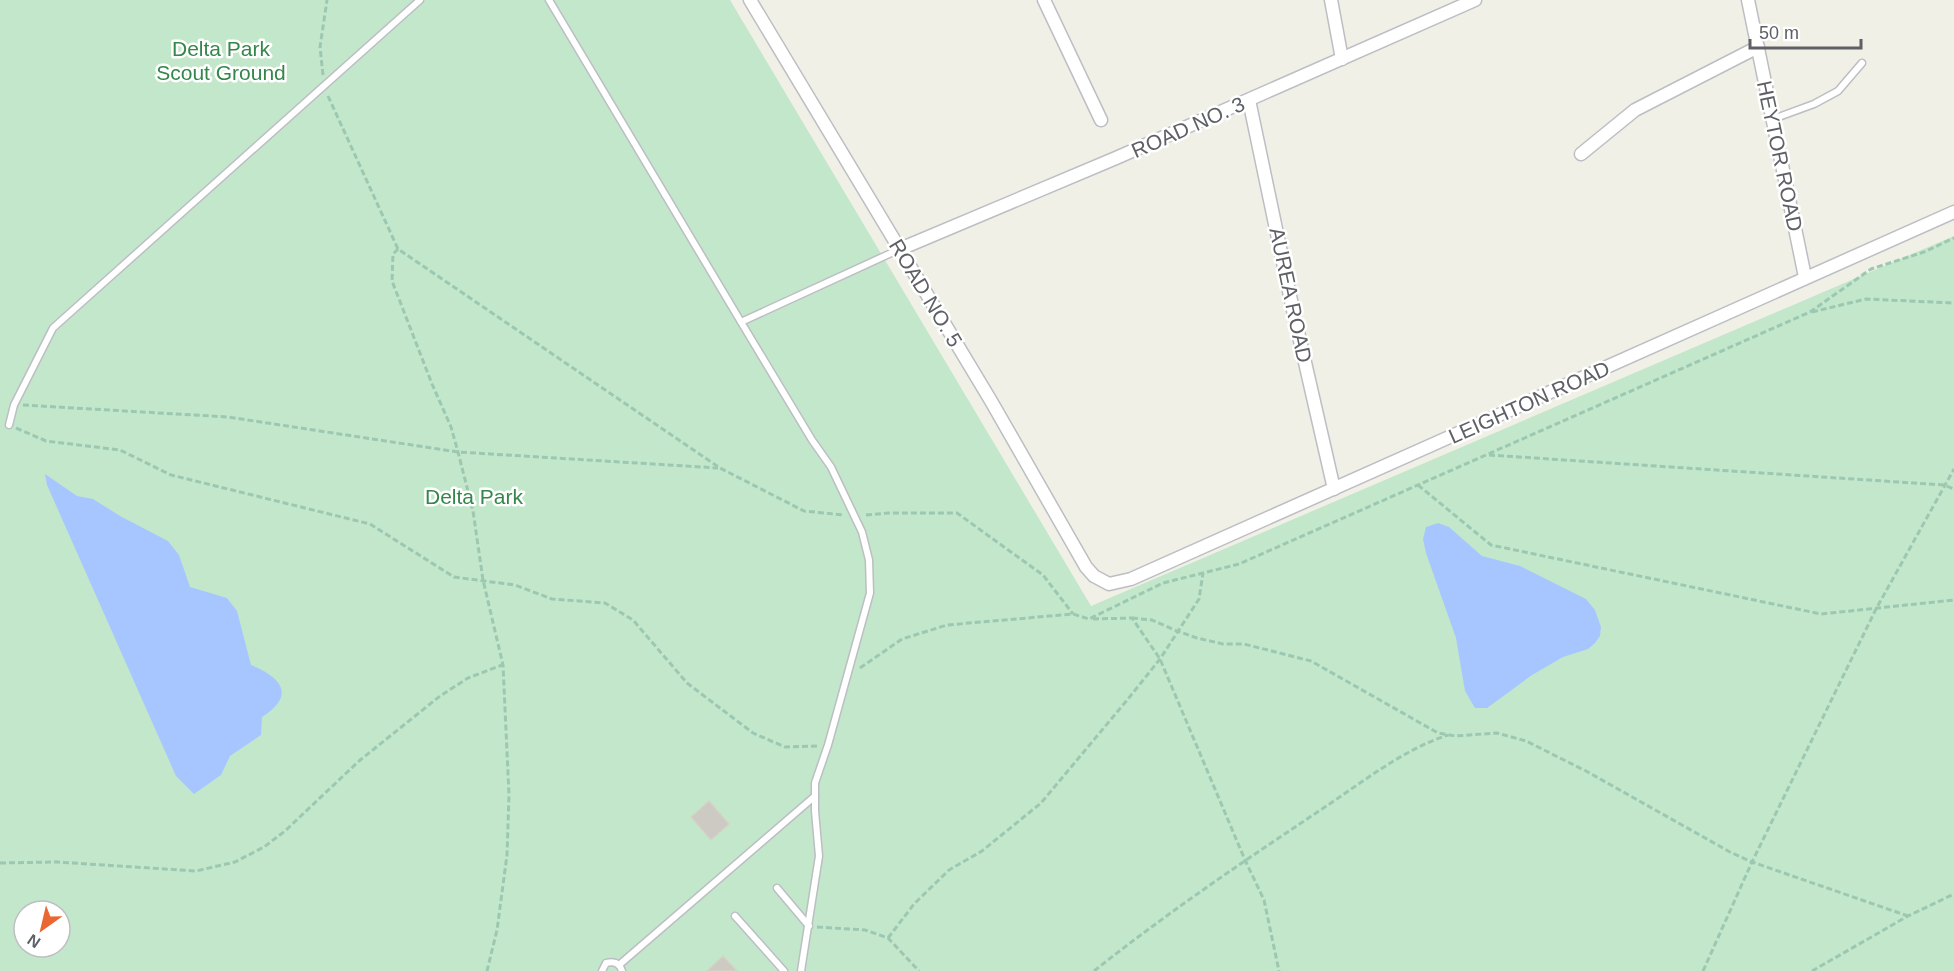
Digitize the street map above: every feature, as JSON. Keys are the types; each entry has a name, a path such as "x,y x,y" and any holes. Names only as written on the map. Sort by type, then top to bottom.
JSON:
{"street":[{"name":"ROAD NO. 5","path":"750,0 991,401 1086,567 1103,582"},
{"path":"1044,0 1101,120"},
{"path":"1331,0 1342,59"},
{"name":"ROAD NO. 3","path":"900,249 1249,100 1475,0"},
{"name":"HEYTOR ROAD","path":"1748,0 1805,278"},
{"path":"1581,154 1644,104 1758,47"},
{"name":"AUREA ROAD","path":"1249,100 1293,310 1334,489"},
{"name":"LEIGHTON ROAD","path":"1103,582 1115,584 1131,579 1954,212"}],"lane":[{"path":"9,425 14,405 53,328 420,0"},
{"path":"549,0 812,440 831,467 862,532 869,561 870,593 828,745 815,783 819,856 801,971"},
{"path":"1773,119 1814,104 1838,91 1862,63"},
{"path":"741,322 900,249"},
{"path":"602,971 609,962 620,968 815,796"},
{"path":"777,888 809,926"},
{"path":"735,916 784,971"}],"path":[{"path":"327,0 320,47 324,86 398,249 720,468 804,511 855,516 888,513 957,513 1043,575 1073,614"},
{"path":"1810,312 1871,269 1924,252 1954,238"},
{"path":"398,249 393,254 392,280 451,427 473,511 483,580 503,665 509,795 507,855 497,930 487,971"},
{"path":"1089,619 1163,583 1239,564 1810,312 1866,299 1954,303"},
{"path":"14,405 228,417 458,452 720,468"},
{"path":"9,425 46,441 120,450 171,475 370,524 454,576 515,585 552,599 605,603 633,620 687,683 753,733 784,747 828,745"},
{"path":"1488,455 1944,485 1954,489"},
{"path":"1703,971 1752,862 1876,609 1954,469"},
{"path":"1418,485 1491,545 1821,615 1954,600"},
{"path":"888,938 914,904 949,870 982,851 1041,802 1160,658 1199,599 1203,573"},
{"path":"846,677 902,639 947,625 1073,614 1089,619 1152,620 1177,632 1223,644 1244,644 1311,661 1438,733 1449,735 1497,733 1526,741 1586,771 1730,852 1752,862 1908,916"},
{"path":"1132,618 1160,658 1264,900 1279,971"},
{"path":"0,862 57,862 196,871 235,862 264,847 285,831 359,761 440,696 468,678 503,665"},
{"path":"1094,971 1148,928 1245,860 1410,751 1449,735"},
{"path":"1812,971 1908,916 1954,894"},
{"path":"809,926 865,930 888,938 919,971"}],"green space":[{"name":"Delta Park","path":"0,0 730,0 1091,606 1954,236 1954,971 0,971"}],"water":[{"path":"45,474 77,496 93,499 168,541 179,555 190,587 227,598 237,611 251,665 271,676 281,688 282,694 279,701 262,717 261,735 230,756 221,775 194,794 176,776 47,485"},
{"path":"1438,523 1449,527 1482,556 1520,566 1586,599 1595,610 1601,627 1600,636 1595,643 1588,649 1563,657 1532,675 1487,708 1475,708 1465,691 1456,638 1423,539 1426,527"}],"building":[{"path":"709,801 729,824 711,840 691,817"},
{"path":"723,956 737,971 707,971"}],"park label":[{"name":"Delta Park Scout Ground","path":"221,60"}]}
